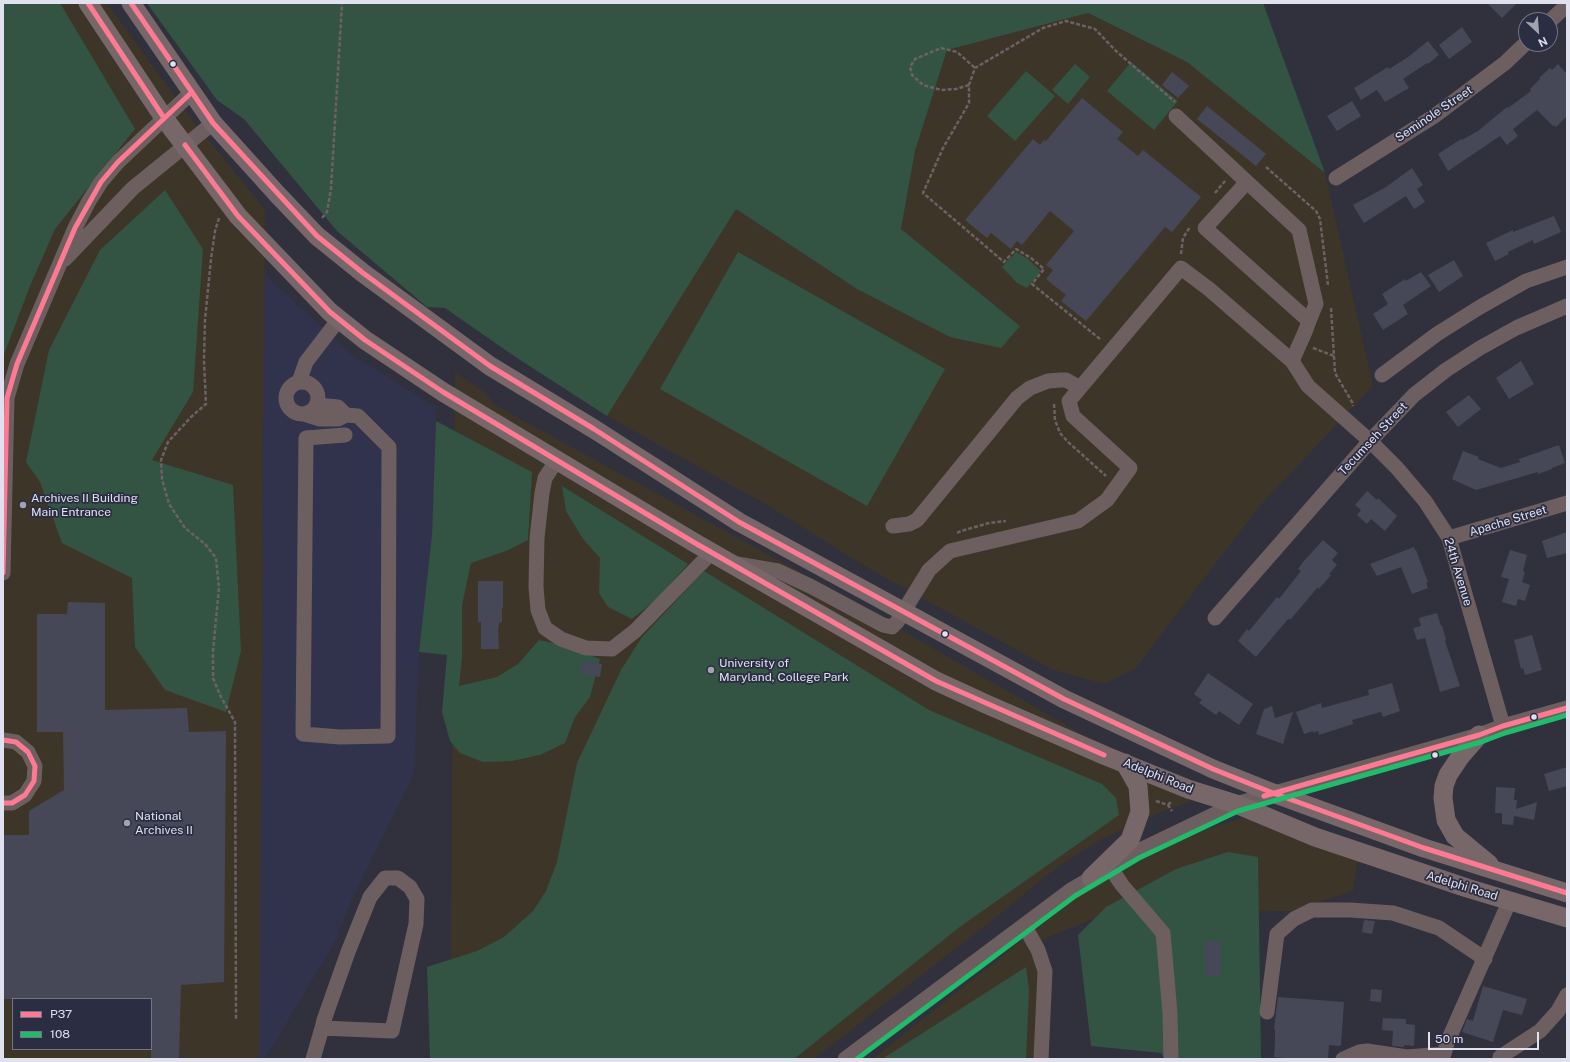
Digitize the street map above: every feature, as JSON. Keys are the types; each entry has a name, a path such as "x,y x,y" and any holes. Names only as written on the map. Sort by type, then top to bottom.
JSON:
{"main road":[{"name":"Adelphi Road","path":"88,3 164,118 238,216 330,312 365,340 443,392 712,552 936,681 986,704 1188,789 1236,804 1315,837 1466,888 1567,918"},
{"name":"Adelphi Road","path":"131,3 214,123 312,231 363,273 490,366 594,429 739,522 1064,699 1213,769 1273,793 1424,848 1567,894"},
{"path":"1479,736 1460,757 1448,775 1444,786 1443,798 1446,820 1455,836 1496,870"},
{"path":"1091,878 1130,840 1140,812 1138,786 1125,763"}],"street":[{"path":"1558,13 1567,5"},
{"name":"Seminole Street","path":"1336,178 1433,117 1499,67 1518,50"},
{"path":"3,573 7,398 17,364 56,268 88,201 100,182 118,162 192,92"},
{"path":"1176,116 1298,230 1316,304 1292,361"},
{"path":"56,268 133,188 214,123"},
{"path":"1247,182 1205,228 1309,321"},
{"path":"1382,375 1437,334 1480,307 1526,281 1567,266"},
{"name":"24th Avenue","path":"1080,388 1180,268 1209,289 1292,361 1308,386 1370,441 1397,468 1425,501 1449,538 1503,726"},
{"name":"Tecumseh Street","path":"1215,618 1370,441 1414,394 1446,370 1480,348 1516,328 1567,306"},
{"path":"299,382 306,362 339,319"},
{"path":"732,563 778,571 812,587 883,625 892,627 897,622 929,570 950,551 1078,521 1107,500 1130,468 1073,416 1068,402 1080,388 1066,380 1048,381 1030,388 1017,398 917,520 909,524 893,526"},
{"path":"299,382 310,384 316,390 318,398 316,405 311,412 304,414 298,414 292,411 285,401 288,388 299,382"},
{"path":"316,405 338,408 346,415"},
{"path":"304,414 320,419 338,419 346,415 358,416 390,447 388,736 340,737 303,734 306,438 345,435"},
{"path":"557,460 545,478 542,493 537,538 536,586 538,610 545,628 561,639 586,648 612,649 635,631 712,552"},
{"name":"Apache Street","path":"1449,538 1567,503"},
{"path":"845,1059 1071,890 1136,852 1236,804 1479,736 1503,726 1567,708"},
{"path":"3,740 16,742 28,752 35,766 34,781 26,795 12,803 3,803"},
{"path":"1110,867 1122,885 1162,933 1170,1013 1171,1059"},
{"path":"313,1059 322,1028 348,952 370,897 385,878 398,878 410,887 416,899 416,924 392,1031 322,1028"},
{"path":"1343,1059 1359,1052 1367,1051 1407,1057 1443,1057 1447,1043 1510,900"},
{"path":"1267,1012 1277,934 1294,919 1312,910 1350,910 1393,913 1438,928 1485,959"},
{"path":"1024,925 1038,950 1045,971 1041,1059"},
{"path":"1500,1057 1540,1031 1558,1011 1567,995"}],"path":[{"path":"312,231 327,212 331,189 342,3"},
{"path":"1095,345 1100,339 1032,284 1044,269 1031,258 1016,249 1004,262 923,193 943,148 970,103 969,85 975,68 1042,28 1066,21 1095,29 1116,51 1180,105 1172,113 1176,116"},
{"path":"969,85 956,89 942,90 923,85 912,75 910,67 915,59 941,48 957,52 975,68"},
{"path":"224,198 215,231 205,320 204,361 206,404 190,417 168,442 161,460 162,479 169,504 185,528 204,544 216,558 219,588 213,651 213,678 221,697 235,722 236,1020"},
{"path":"1176,256 1181,254 1187,259"},
{"path":"1300,344 1334,356"},
{"path":"1066,380 1058,391 1053,405 1055,420 1060,433 1068,442 1117,485"},
{"path":"1150,799 1168,805 1172,811"},
{"path":"1168,805 1171,802"}],"shaded area":[{"path":"3,3 107,3 193,121 265,209 259,1059 3,1059"},
{"path":"1088,13 1187,62 1325,173 1373,386 1258,508 1135,669 1104,684 1053,670 873,571 767,505 607,416 736,209 857,289 1020,326 901,229 915,151 947,50"},
{"path":"3,139 196,196 276,285 352,355 436,407 432,535 419,652 414,774 352,899 336,940 265,1059 3,1059"},
{"name":"University of Maryland, College Park","path":"455,372 487,394 493,404 813,579 1080,733 1211,794 1134,824 1104,838 1071,858 1043,878 1009,907 814,1059 450,1059"},
{"path":"1262,812 1360,845 1353,891 1291,911 1108,913 1041,940 1047,1059 872,1059 1068,904 1121,866 1165,844 1191,834"}],"green space":[{"path":"3,3 60,3 135,129 55,229 30,286 3,357"},
{"path":"147,3 1263,3 1325,173 1187,62 1088,13 947,50 915,151 901,229 1020,326 1001,348 950,337 857,289 736,209 607,416 514,356 445,308 427,307 337,231 244,119 217,100"},
{"path":"1131,62 1178,101 1154,130 1107,91"},
{"path":"1075,64 1090,77 1068,104 1052,90"},
{"path":"1026,71 1055,96 1015,141 987,116"},
{"path":"165,190 203,249 193,392 152,460 233,485 241,651 226,712 165,690 135,647 132,578 62,543 40,482 26,462 49,350 100,250"},
{"path":"738,252 945,369 867,506 660,389"},
{"path":"1016,252 1028,259 1041,271 1027,288 1017,283 1002,267"},
{"path":"436,421 532,472 528,540 506,551 471,563 462,605 462,658 459,686 497,677 518,664 539,640 563,645 600,659 590,697 575,717 565,743 540,755 512,761 483,762 460,753 450,741 442,712 447,655 419,652 432,535"},
{"path":"562,486 688,564 658,598 632,619 608,607 599,593 600,558 583,539 566,511"},
{"name":"University of Maryland, College Park","path":"704,571 929,710 1102,784 1116,798 1119,815 961,926 794,1059 430,1059 427,967 477,951 504,937 533,911 546,891 557,862 577,763 621,670 642,637"},
{"path":"1228,852 1258,857 1261,1059 1165,1059 1161,1053 1091,1046 1078,935 1106,907 1176,869"},
{"path":"1026,967 1029,990 1026,1059 882,1059"}],"building":[{"path":"1487,3 1517,3 1502,18"},
{"path":"1462,27 1472,42 1449,59 1439,45"},
{"path":"1428,41 1439,55 1428,64 1427,63 1403,79 1409,88 1385,102 1377,90 1361,100 1354,88 1388,67 1389,69 1408,57"},
{"path":"1558,64 1567,74 1567,116 1556,127 1554,125 1553,126 1537,110 1513,129 1518,136 1507,145 1500,136 1448,171 1438,154 1461,139 1462,140 1478,131 1507,107 1508,108 1531,91 1530,89 1540,79 1539,78 1550,68 1552,70"},
{"path":"1172,72 1189,86 1178,98 1162,85"},
{"path":"1082,98 1123,132 1117,139 1138,156 1143,150 1201,197 1172,232 1165,227 1086,321 1061,301 1066,295 1046,279 1053,270 1046,265 1074,231 1050,211 1022,245 1017,241 1011,249 991,233 987,238 965,220 1033,139 1040,145 1044,140 1046,141"},
{"path":"1352,101 1361,116 1337,131 1327,116"},
{"path":"1207,106 1266,154 1256,166 1197,119"},
{"path":"1412,168 1423,185 1417,189 1425,202 1414,209 1406,196 1364,223 1353,205 1386,187"},
{"path":"1554,216 1561,232 1534,244 1533,240 1508,252 1509,254 1495,261 1486,243 1513,230 1513,232"},
{"path":"1454,260 1463,276 1439,292 1428,275"},
{"path":"1421,272 1431,286 1403,305 1408,314 1383,330 1373,314 1388,304 1382,294 1405,279 1406,281"},
{"path":"1521,361 1534,384 1509,399 1496,378"},
{"path":"1469,395 1481,409 1458,427 1446,412"},
{"path":"1559,445 1565,463 1538,474 1538,472 1476,490 1452,479 1463,451 1501,468 1520,462 1519,459"},
{"path":"1367,491 1377,500 1378,498 1397,516 1385,531 1371,519 1367,524 1357,515 1361,510 1355,505"},
{"path":"1567,532 1567,553 1547,558 1542,541"},
{"path":"1323,540 1338,553 1332,560 1337,565 1319,589 1318,587 1291,619 1288,619 1256,657 1238,641 1247,629 1249,631 1277,597 1279,599 1301,571 1298,569 1303,562"},
{"path":"1414,547 1428,582 1426,583 1428,588 1412,594 1401,567 1377,576 1370,564"},
{"path":"1510,550 1527,555 1522,582 1530,585 1525,601 1518,599 1516,606 1502,602 1509,579 1501,577"},
{"path":"478,581 503,581 502,622 499,623 498,630 499,649 481,649 481,622 478,622"},
{"name":"National Archives II","path":"68,602 105,603 105,710 187,708 189,732 226,731 224,982 181,985 179,1059 151,1059 152,998 3,999 3,835 29,835 29,811 64,790 63,732 37,732 37,614 67,614"},
{"path":"1437,613 1460,686 1440,692 1425,638 1417,640 1413,628 1421,626 1419,618"},
{"path":"1532,635 1542,670 1525,675 1523,668 1521,669 1514,640"},
{"path":"582,661 602,664 600,677 580,674"},
{"path":"1208,673 1253,704 1239,725 1219,711 1216,715 1199,703 1202,700 1194,694"},
{"path":"1392,683 1400,711 1383,717 1381,712 1352,720 1353,724 1319,735 1318,731 1304,734 1296,712 1321,703 1322,708 1369,695 1368,690"},
{"path":"1272,706 1275,718 1293,712 1283,744 1256,734 1264,709"},
{"path":"1567,767 1567,786 1549,791 1544,774"},
{"path":"1496,787 1515,788 1514,800 1517,800 1516,809 1537,802 1534,820 1514,816 1513,825 1502,824 1502,813 1495,813"},
{"path":"1364,920 1375,921 1372,934 1362,932"},
{"path":"1204,941 1221,941 1221,976 1205,976"},
{"path":"1483,986 1527,999 1522,1015 1503,1010 1493,1042 1462,1032 1467,1019 1473,1021"},
{"path":"1371,989 1382,990 1381,1002 1370,1001"},
{"path":"1278,997 1344,1002 1341,1045 1329,1045 1328,1059 1294,1059 1274,1057 1274,1029"},
{"path":"1383,1018 1406,1019 1406,1024 1415,1025 1414,1046 1392,1046 1393,1031 1382,1030"}],"transit line":[{"name":"P37","path":"88,3 164,118"},
{"name":"P37","path":"131,3 213,123 317,236 363,273 490,366 594,429 739,522 1064,699 1213,769 1273,793 1424,848 1567,893"},
{"name":"P37","path":"3,573 7,398 17,364 75,228 101,182 118,162 192,92"},
{"name":"P37","path":"185,145 238,216 330,312 365,340 443,392 695,543 936,681 1104,755"},
{"name":"P37","path":"1264,796 1479,735 1503,726 1567,708"},
{"name":"108","path":"857,1059 1075,896 1139,858 1238,811 1481,742 1505,733 1567,715"},
{"name":"P37","path":"3,740 16,742 28,752 35,766 34,781 25,795 12,803 3,803"}],"place":[{"name":"Archives II Building Main Entrance","path":"23,505"},
{"name":"University of Maryland, College Park","path":"711,670"},
{"name":"National Archives II","path":"127,823"}]}
